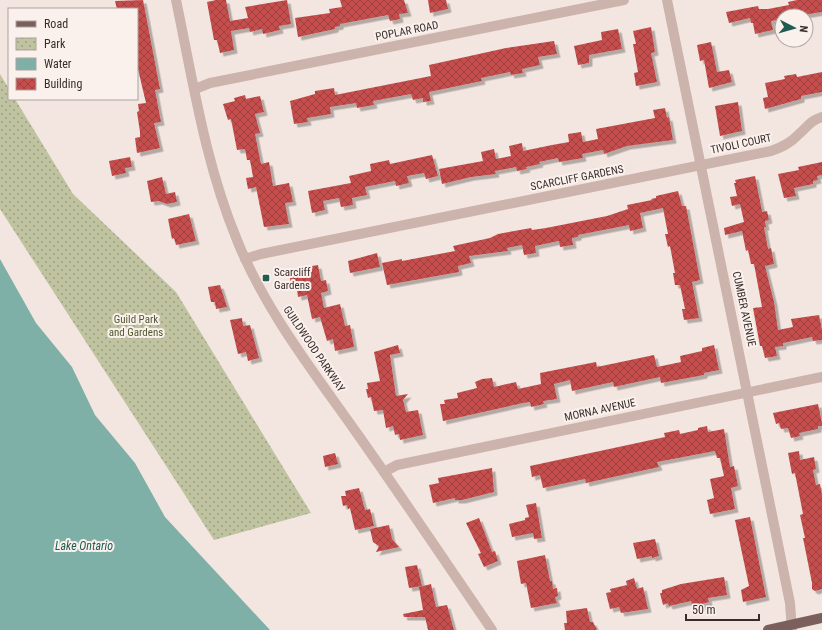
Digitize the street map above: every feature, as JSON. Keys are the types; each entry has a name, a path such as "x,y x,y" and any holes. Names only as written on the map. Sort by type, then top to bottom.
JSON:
{"main road":[{"path":"768,630 792,627 822,618"}],"street":[{"name":"GUILDWOOD PARKWAY","path":"176,0 203,133 215,176 245,259 292,341 492,630"},
{"name":"POPLAR ROAD","path":"195,90 210,83 624,0"},
{"name":"CUMBER AVENUE","path":"667,0 748,392 790,603 792,627"},
{"name":"TIVOLI COURT","path":"702,165 771,151 783,147 801,133 806,125 813,120 822,117"},
{"name":"SCARCLIFF GARDENS","path":"245,259 269,252 702,165"},
{"name":"MORNA AVENUE","path":"384,472 397,465 822,377"}],"green space":[{"name":"Guild Park and Gardens","path":"0,74 8,87 8,100 16,100 73,194 176,292 311,513 214,540 0,209"}],"water":[{"name":"Lake Ontario","path":"0,259 36,323 72,367 95,415 135,463 165,517 270,630 0,630"}],"building":[{"path":"143,0 160,89 155,90 161,122 154,123 160,148 137,153 135,138 140,137 137,112 139,111 138,104 146,103 138,69 138,8 117,8 115,1"},
{"path":"226,0 230,21 248,18 245,7 287,0 291,24 279,26 280,30 263,34 262,29 250,32 249,28 231,31 234,50 220,53 217,40 214,40 207,2"},
{"path":"340,0 404,0 408,13 399,14 400,19 390,21 388,15 340,24 340,26 335,27 335,29 298,37 295,18 330,13 329,9 342,7"},
{"path":"428,0 446,0 448,9 430,13"},
{"path":"797,0 822,0 822,12 814,13 814,8 774,8 774,20 771,21 773,30 755,34 753,23 751,23 750,18 729,23 726,12 758,6 759,9 768,9 789,5 788,2"},
{"path":"651,27 655,52 651,53 657,82 636,86 634,73 638,72 633,44 636,44 633,31"},
{"path":"618,29 622,49 589,55 589,63 578,65 574,46 602,40 601,32"},
{"path":"554,41 557,54 538,57 540,65 522,69 523,73 511,75 510,72 481,78 482,81 429,92 431,101 423,102 423,98 413,100 411,94 373,101 374,105 357,108 356,103 330,107 331,114 307,118 308,122 294,124 290,101 315,94 315,91 334,88 335,95 431,76 429,65 506,48"},
{"path":"711,42 717,72 729,70 732,82 709,88 704,60 700,61 697,45"},
{"path":"822,72 822,92 801,96 801,99 765,109 763,98 768,97 765,83 785,79 784,76 796,74 797,77"},
{"path":"245,95 246,99 260,96 264,112 255,114 260,133 255,134 261,164 269,162 273,186 289,183 293,202 285,203 289,224 264,227 256,187 248,189 246,178 253,177 250,160 247,160 245,149 237,150 231,119 228,120 223,104 235,101 234,98"},
{"path":"738,102 742,131 720,136 715,106"},
{"path":"665,108 667,118 669,117 673,140 627,146 604,154 603,150 582,154 583,158 559,162 558,158 539,162 540,164 526,167 527,169 517,171 516,167 495,171 496,174 471,177 442,184 439,169 483,161 481,152 494,149 496,159 511,156 509,146 522,143 523,151 569,142 568,134 581,132 583,142 598,139 596,129 655,118 653,110"},
{"path":"432,155 438,176 426,179 424,173 407,176 409,183 396,186 395,181 365,187 367,195 352,198 353,205 341,207 339,198 323,201 325,210 312,213 308,191 351,183 349,176 371,171 370,164 389,160 390,164"},
{"path":"130,157 132,167 125,168 126,173 112,176 109,161"},
{"path":"822,162 822,175 817,176 818,180 813,181 813,184 794,188 796,196 784,198 778,174 799,170 798,167"},
{"path":"755,176 762,212 767,211 769,220 765,221 766,227 764,227 768,249 771,248 774,264 765,266 774,302 778,330 793,327 791,319 819,315 822,330 822,340 813,341 812,337 783,343 783,346 775,347 777,356 765,358 762,346 760,346 753,308 762,307 754,264 751,264 748,250 746,251 742,231 725,235 724,228 744,222 740,204 732,206 730,197 737,196 734,183 736,183 735,180"},
{"path":"162,177 166,194 175,192 177,202 167,204 159,201 151,202 147,181"},
{"path":"678,191 682,206 686,206 700,280 692,282 699,318 684,320 682,309 685,309 680,285 675,285 673,273 675,273 670,246 668,247 665,234 668,234 663,208 640,213 643,228 630,231 629,225 578,235 578,237 572,238 573,245 560,247 559,241 535,246 536,253 524,255 522,245 507,248 508,251 469,256 471,263 458,266 459,272 387,285 382,263 402,259 402,261 455,251 453,246 490,238 498,234 531,228 532,230 546,228 607,216 628,209 627,205 652,200 651,199 656,198 656,196"},
{"path":"189,214 196,241 176,245 174,238 172,239 168,219"},
{"path":"377,253 380,267 350,273 348,261"},
{"path":"318,265 321,281 326,280 328,291 321,293 324,308 340,304 345,326 350,325 354,347 335,351 333,339 327,341 320,317 312,319 307,295 298,297 296,282 291,283 288,270"},
{"path":"220,285 227,307 216,309 215,302 211,302 208,287"},
{"path":"242,318 243,326 250,325 259,358 248,361 246,352 238,354 230,320"},
{"path":"398,345 400,353 390,355 396,396 408,394 403,400 406,412 418,410 423,435 400,440 399,434 395,435 393,426 386,428 383,410 374,411 371,397 368,398 366,389 368,389 367,383 380,381 374,352"},
{"path":"714,345 719,370 704,373 704,375 661,383 660,377 614,387 613,382 572,391 570,380 554,384 557,399 543,401 544,404 531,407 530,402 523,403 443,421 440,404 445,404 444,400 458,398 457,393 477,388 475,382 482,379 492,378 494,387 516,382 518,389 541,384 540,373 596,362 597,367 654,355 657,367 681,362 680,356 702,351 702,348"},
{"path":"818,404 822,426 818,426 818,429 799,433 800,436 791,438 788,428 781,429 779,423 776,424 773,413"},
{"path":"707,426 708,432 724,429 730,467 734,466 738,486 731,488 735,509 710,514 707,500 714,498 710,479 724,476 720,458 717,458 715,451 657,462 659,467 586,483 585,479 543,488 540,475 532,477 530,466 665,437 664,433 679,430 680,434 698,430 698,428"},
{"path":"799,451 800,460 814,457 816,469 813,470 816,485 820,484 822,495 822,589 815,591 812,589 803,538 805,538 800,515 803,514 795,473 792,474 788,453"},
{"path":"335,453 338,464 325,467 323,456"},
{"path":"492,468 494,492 462,500 455,500 455,498 433,503 429,485 439,483 438,478"},
{"path":"359,488 365,510 370,509 374,526 355,530 350,508 348,509 347,505 343,506 341,496 346,496 345,491"},
{"path":"536,503 542,538 534,539 533,533 512,537 509,524 525,520 525,518 529,517 526,505"},
{"path":"750,517 766,597 743,602 741,590 749,586 735,520"},
{"path":"479,518 492,552 495,551 498,561 484,567 478,554 481,553 466,523"},
{"path":"389,525 392,539 399,547 376,552 379,546 373,542 370,529"},
{"path":"655,539 659,556 637,559 633,543"},
{"path":"545,555 550,581 552,581 553,589 557,588 558,596 555,597 557,603 531,608 526,583 521,584 517,561"},
{"path":"417,565 422,586 409,588 405,567"},
{"path":"724,577 727,595 708,598 709,602 702,604 702,607 693,609 691,601 669,606 668,603 663,605 660,593 662,593 662,590 681,584"},
{"path":"634,578 637,589 643,587 648,609 621,613 619,607 610,609 606,593 611,592 610,589 627,585 626,581"},
{"path":"431,584 436,607 447,605 454,630 428,630 425,617 404,617 403,614 423,610 419,587"},
{"path":"587,608 590,622 593,622 597,630 565,630 564,623 567,623 566,611"}],"place":[{"name":"Scarcliff Gardens","path":"266,278"}]}
